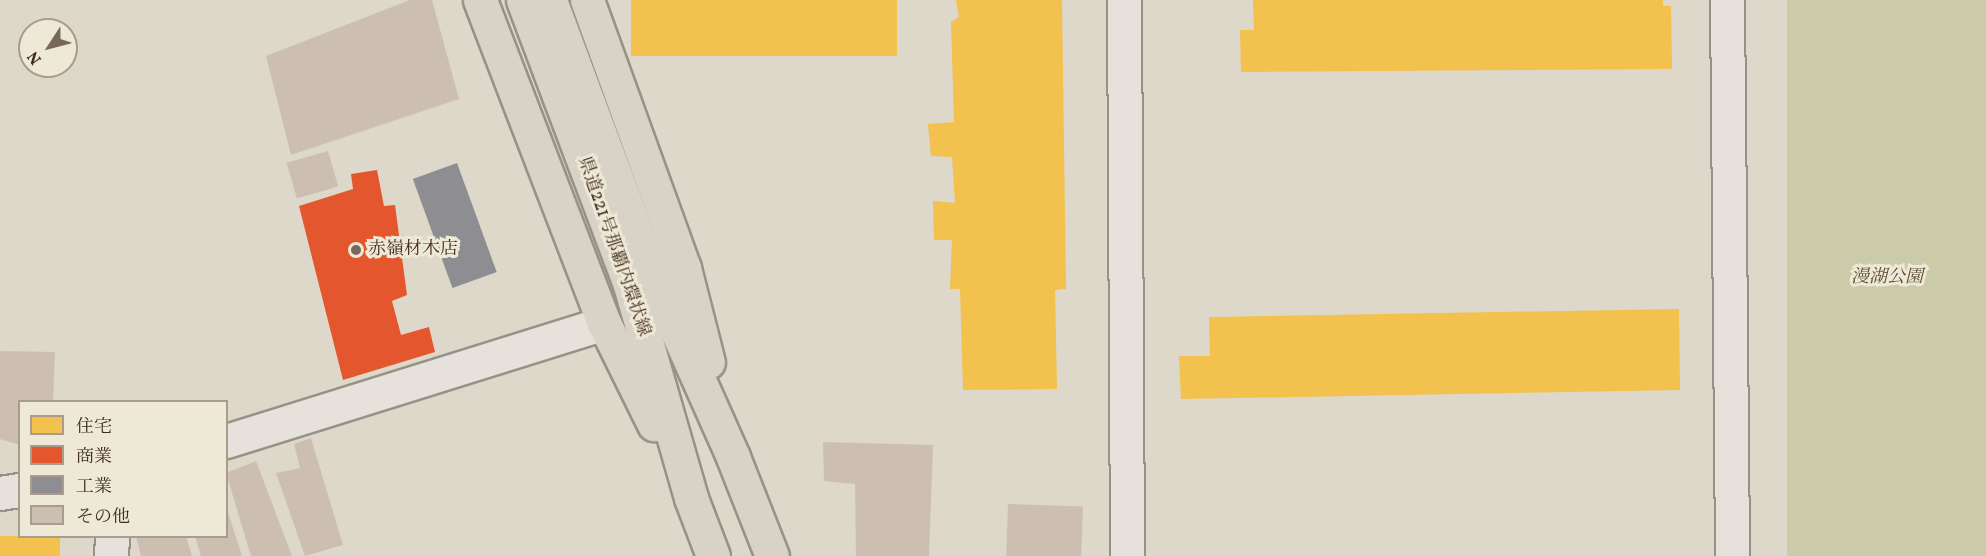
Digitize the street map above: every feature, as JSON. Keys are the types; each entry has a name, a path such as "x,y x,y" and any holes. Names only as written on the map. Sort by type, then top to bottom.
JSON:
{"main road":[{"path":"480,0 604,323 691,498 712,556"},
{"name":"県道221号那覇内環状線","path":"523,0 630,285 691,498"},
{"name":"県道221号那覇内環状線","path":"550,0 653,277 733,457"},
{"path":"587,0 684,268 733,457 772,556"}],"street":[{"path":"1124,0 1127,556"},
{"path":"1727,0 1732,556"},
{"path":"228,440 604,323"},
{"path":"0,493 18,490"},
{"path":"111,556 112,538"}],"green space":[{"name":"漫湖公園","path":"1787,0 1986,0 1986,556 1787,556"}],"building: 住宅":[{"path":"631,0 897,0 897,56 631,56"},
{"path":"956,0 1062,0 1066,289 1055,290 1057,389 963,390 960,289 950,289 952,240 934,240 933,201 955,203 952,157 931,156 928,124 954,122 951,22 959,17"},
{"path":"1253,0 1663,0 1663,6 1671,6 1672,69 1241,72 1240,30 1254,30"},
{"path":"1679,309 1680,390 1181,399 1179,356 1210,356 1209,317"},
{"path":"0,536 60,538 60,556 0,556"}],"building: 商業":[{"name":"赤嶺材木店","path":"377,170 384,206 395,205 407,295 392,301 401,335 429,327 435,352 343,380 299,206 353,189 351,174"}],"building: 工業":[{"path":"457,163 497,272 453,288 413,179"}],"building: その他":[{"path":"410,0 432,0 459,99 291,155 266,56"},
{"path":"328,151 338,187 297,198 287,163"},
{"path":"0,351 55,352 53,400 18,400 18,444 0,439"},
{"path":"311,438 343,545 305,556 276,473 300,468 294,444"},
{"path":"823,442 933,445 929,556 856,556 855,484 824,481"},
{"path":"256,461 292,556 251,556 228,480 228,472"},
{"path":"1008,504 1083,507 1081,556 1006,556"},
{"path":"228,512 242,556 201,556 196,538 228,538"},
{"path":"136,538 187,538 192,556 141,556"}],"place":[{"name":"赤嶺材木店","path":"356,250"}]}
